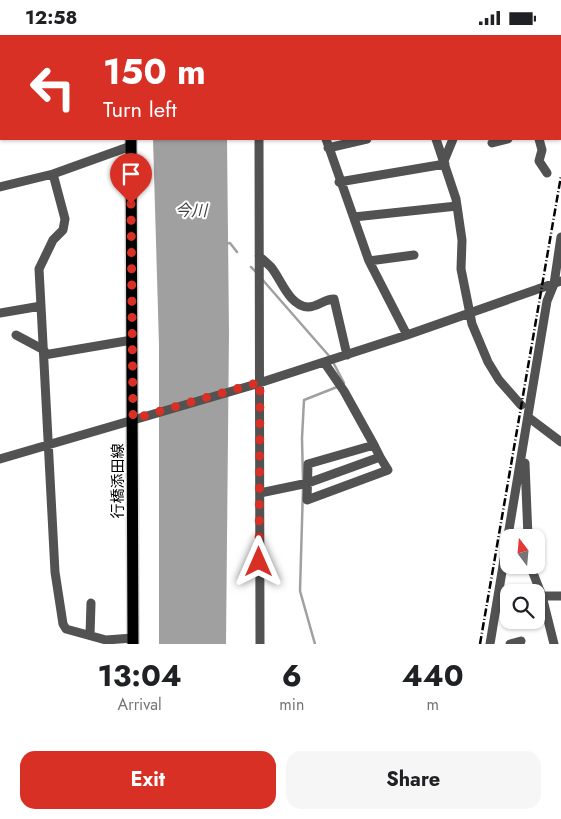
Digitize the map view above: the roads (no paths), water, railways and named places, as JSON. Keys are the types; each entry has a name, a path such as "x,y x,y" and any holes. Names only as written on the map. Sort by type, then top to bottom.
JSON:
{"main road":[{"name":"行橋添田線","path":"131,142 132,340 136,419 133,641"}],"street":[{"path":"259,140 257,384 260,493 260,644"},
{"path":"352,140 327,143 369,261 407,335"},
{"path":"436,140 456,205 462,240 460,269 470,313 488,362 499,380 521,405"},
{"path":"444,163 454,140"},
{"path":"539,140 542,150 539,161 547,173"},
{"path":"0,187 53,174 131,142"},
{"path":"340,182 444,163"},
{"path":"53,174 65,219 63,230 54,240 39,269 55,572 62,624 66,629 106,640 133,641"},
{"path":"354,217 456,205"},
{"path":"490,644 547,301 557,283 561,237"},
{"path":"369,261 414,255"},
{"path":"259,258 270,267 292,299 301,305 317,305 327,299 334,299 347,355"},
{"path":"0,459 257,384 557,283"},
{"path":"0,313 41,306"},
{"path":"16,335 44,352 132,340"},
{"path":"325,362 344,391 388,470 307,501 308,464 374,445"},
{"path":"528,417 561,442"},
{"path":"524,448 528,529"},
{"path":"260,493 308,483 380,457"},
{"path":"545,596 561,596"},
{"path":"90,635 91,603"},
{"path":"545,608 554,644"},
{"path":"510,644 521,641"}],"water":[{"name":"今川","path":"153,140 227,140 229,332 226,644 159,644 159,345"}],"waterway":[{"path":"224,244 230,243 237,252"},
{"path":"251,267 256,272"},
{"path":"261,278 330,357"},
{"path":"333,362 344,383"},
{"path":"303,481 302,438 304,400 337,387"},
{"path":"303,488 300,591 315,644"}],"railway":[{"path":"480,644 561,176"}]}
